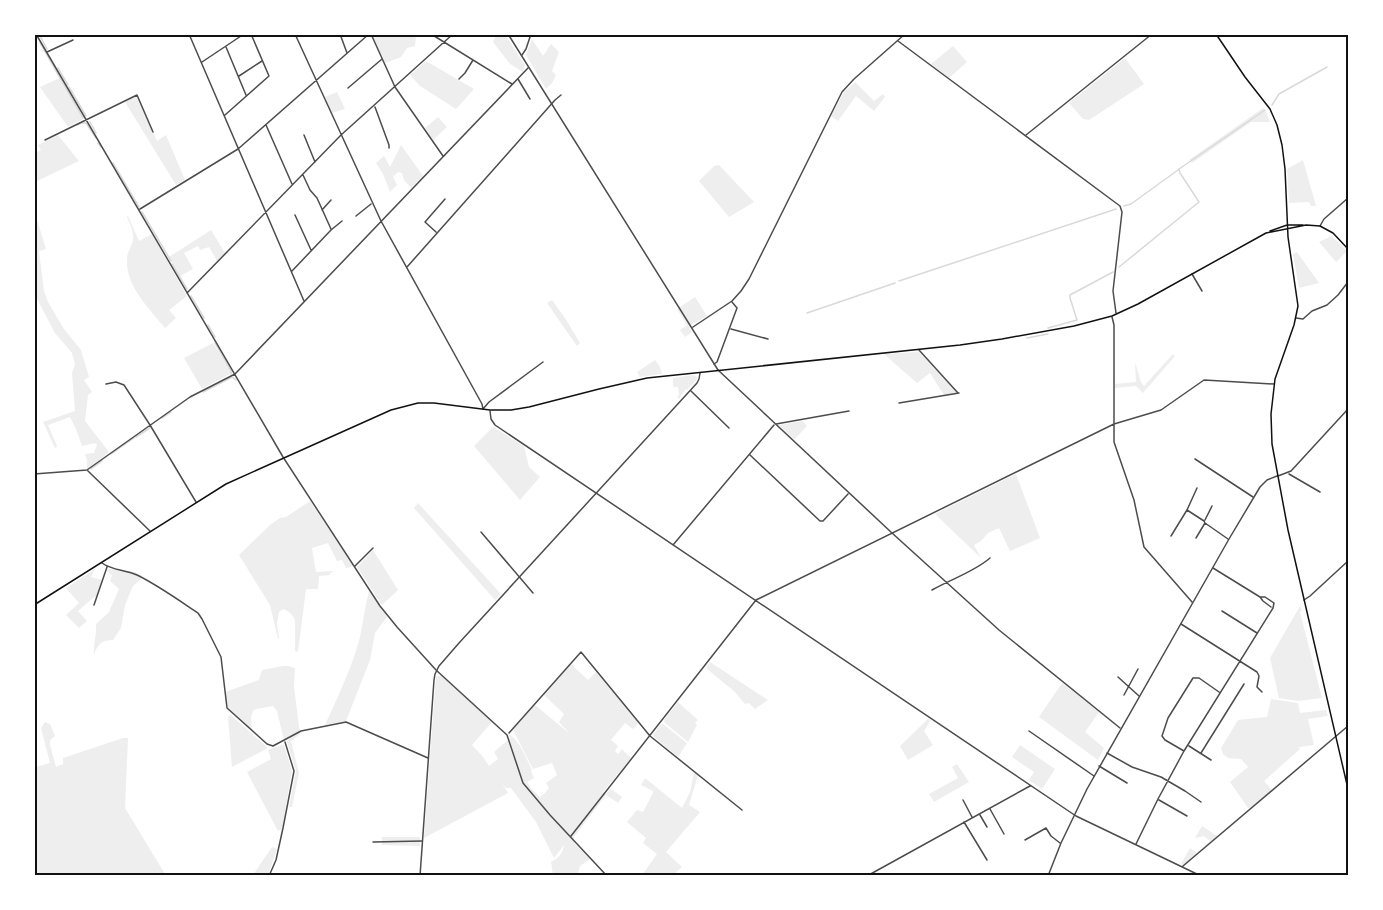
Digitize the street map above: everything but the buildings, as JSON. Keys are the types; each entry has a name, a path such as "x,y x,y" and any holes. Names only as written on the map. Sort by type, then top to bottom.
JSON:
{"main road":[{"path":"1216,34 1274,117 1284,156 1287,225 1298,300 1296,318 1274,384 1271,429 1278,476 1304,600 1348,789"},
{"path":"34,605 226,484 378,415 406,405 434,403 490,410 529,408 647,378 960,345 1074,326 1112,316 1266,233 1287,225 1320,226 1328,230 1348,249"},
{"path":"1266,233 1306,225"}],"street":[{"path":"36,34 283,457 388,616 436,670 507,735 523,783 607,876"},
{"path":"189,34 304,302"},
{"path":"201,63 244,34"},
{"path":"223,116 269,76 251,34"},
{"path":"295,34 381,221 483,409"},
{"path":"340,34 347,53"},
{"path":"139,210 238,149 370,34 394,87 443,156"},
{"path":"431,34 513,84"},
{"path":"187,293 341,135 453,34"},
{"path":"508,34 718,370 891,533 999,630 1121,729"},
{"path":"521,56 531,34"},
{"path":"692,327 732,301 741,291 842,92 904,34"},
{"path":"1025,135 1152,34"},
{"path":"47,52 73,40"},
{"path":"897,41 1117,203 1122,212 1113,291 1116,314"},
{"path":"226,46 247,95"},
{"path":"348,88 382,59"},
{"path":"459,79 473,60"},
{"path":"238,76 262,61"},
{"path":"34,474 87,470 190,397 235,374 529,68"},
{"path":"518,79 530,99"},
{"path":"45,140 137,95 153,132"},
{"path":"406,267 561,95"},
{"path":"374,105 390,145 389,148"},
{"path":"266,124 293,185"},
{"path":"304,135 315,162"},
{"path":"303,174 331,230"},
{"path":"1320,226 1324,219 1348,198"},
{"path":"437,233 425,222 445,199"},
{"path":"322,210 331,200"},
{"path":"356,216 372,203"},
{"path":"295,215 311,251"},
{"path":"291,272 342,221"},
{"path":"1191,274 1202,291"},
{"path":"1296,318 1303,319 1312,311 1327,305 1348,282"},
{"path":"714,364 717,362 737,308 732,301"},
{"path":"1112,316 1114,325 1114,442 1134,500 1144,547 1193,603"},
{"path":"730,328 768,339"},
{"path":"899,403 959,393 918,349"},
{"path":"483,409 489,402 543,362"},
{"path":"420,876 436,670 690,391 698,381 700,372"},
{"path":"571,837 756,600 1114,424 1161,410 1204,380 1274,384"},
{"path":"106,384 116,382 123,385 196,502"},
{"path":"690,391 729,428"},
{"path":"1048,876 1074,814 1099,766 1253,497 1264,482 1288,473 1348,409"},
{"path":"490,410 491,420 495,425 1031,786 1074,814 1201,876"},
{"path":"673,545 775,424 849,411"},
{"path":"749,454 820,521 823,521 849,493"},
{"path":"1195,459 1253,497"},
{"path":"87,470 150,531"},
{"path":"1288,473 1320,492"},
{"path":"1171,536 1197,488"},
{"path":"1196,538 1212,506"},
{"path":"1187,510 1229,539"},
{"path":"481,532 533,593"},
{"path":"355,566 373,549"},
{"path":"932,590 983,564 990,558"},
{"path":"1304,600 1348,561"},
{"path":"101,562 107,567 136,574 151,582 198,614 221,657 226,708 267,744 273,746 301,731 346,722 428,758"},
{"path":"94,605 107,567"},
{"path":"1213,568 1260,597 1273,608"},
{"path":"1136,845 1184,751 1273,608 1274,603 1266,597 1260,597"},
{"path":"1222,611 1257,633"},
{"path":"1181,624 1258,674 1257,687 1262,692"},
{"path":"507,735 581,652 650,736 742,810"},
{"path":"1124,694 1138,669"},
{"path":"1118,677 1139,696"},
{"path":"1184,751 1162,736 1164,725 1173,708 1193,678 1199,678 1220,692"},
{"path":"1201,753 1244,684"},
{"path":"1182,867 1348,726"},
{"path":"1029,731 1094,776"},
{"path":"270,876 284,828 294,771 285,741"},
{"path":"1188,745 1211,760"},
{"path":"1107,753 1132,767 1168,781 1201,802"},
{"path":"1099,766 1127,783"},
{"path":"867,876 1031,786"},
{"path":"1158,799 1187,816"},
{"path":"963,800 972,818"},
{"path":"989,808 1004,834"},
{"path":"979,814 987,827"},
{"path":"964,822 987,860"},
{"path":"1025,840 1046,828 1051,836 1061,843"},
{"path":"373,842 422,841"}],"shaded area":[{"path":"497,34 505,35 525,65 523,72 510,64 493,42"},
{"path":"372,35 416,35 415,46 407,48 401,57 385,63"},
{"path":"532,39 543,56 551,44 559,52 552,71 556,75 546,89 526,55"},
{"path":"953,46 967,62 949,78 931,64"},
{"path":"1125,58 1144,84 1089,120 1083,119 1069,103"},
{"path":"426,61 474,89 456,109 420,86 410,75"},
{"path":"60,78 83,119 68,127 40,87"},
{"path":"855,82 874,101 883,94 885,97 874,111 856,96 838,121 831,116 844,92"},
{"path":"337,92 345,109 332,113 325,97"},
{"path":"134,97 138,98 157,141 166,135 185,180 176,185 125,102"},
{"path":"1263,108 1270,122 1251,122 1192,163 1189,160"},
{"path":"438,117 447,127 433,140 425,128"},
{"path":"58,135 79,161 35,182 35,153 41,150 38,145"},
{"path":"401,145 423,176 411,188 404,180 402,173 398,172 393,177 397,185 390,192 376,163 384,156 390,167"},
{"path":"1303,160 1316,206 1311,206 1309,202 1289,203 1287,169"},
{"path":"719,165 754,202 729,217 699,181 714,166"},
{"path":"34,210 46,249 39,251 44,291 64,329 81,350 89,377 84,380 92,392 88,395 85,421 109,452 87,470 85,454 94,453 97,445 95,443 82,446 70,417 48,425 57,446 55,448 43,422 75,411 72,373 75,364 72,353 55,333 35,295"},
{"path":"128,216 139,241 152,234 187,296 169,310 176,318 165,328 139,296 130,278 127,258 133,237"},
{"path":"211,230 225,253 217,261 209,247 200,250 198,246 184,253 193,269 180,276 169,257"},
{"path":"1332,236 1347,251 1336,262 1319,242"},
{"path":"1297,252 1319,283 1299,288 1293,254"},
{"path":"695,297 707,316 689,326 692,332 685,337 680,330 687,325 677,309"},
{"path":"552,300 580,343 577,346 547,303"},
{"path":"213,343 232,373 202,389 184,358"},
{"path":"919,352 957,393 944,395 930,373 917,383 884,354"},
{"path":"1173,354 1175,356 1143,393 1136,386 1115,388 1115,384 1136,382 1135,362 1144,386"},
{"path":"655,360 662,374 640,377 637,372"},
{"path":"694,375 697,379 679,399 677,397 678,387 673,387 673,378"},
{"path":"803,421 807,426 794,440 779,425"},
{"path":"493,427 524,446 529,467 540,477 520,500 474,446"},
{"path":"1016,474 1040,538 1010,551 999,528 988,533 974,545 981,558 935,514"},
{"path":"310,501 353,565 346,568 342,560 337,561 328,543 312,548 316,572 333,572 330,575 319,576 318,589 306,589 298,652 295,651 294,618 283,609 279,612 278,639 270,605 239,555 270,525"},
{"path":"418,503 501,594 495,600 414,508"},
{"path":"373,550 398,590 382,605 357,567"},
{"path":"95,569 91,577 102,580 97,597 78,611 87,621 79,628 66,615 79,603 66,588"},
{"path":"108,569 135,572 142,576 133,586 125,605 121,628 113,640 101,643 94,654 96,624 109,612 119,589 110,581 112,575 107,571"},
{"path":"369,591 387,617 375,633 370,660 346,721 325,725 357,648"},
{"path":"1300,606 1322,698 1298,701 1279,698 1270,658"},
{"path":"710,662 768,700 755,709 749,703 745,704 735,692 707,669"},
{"path":"571,664 588,680 596,672 638,723 633,729 625,723 611,740 618,746 615,751 618,754 622,749 631,758 603,792 606,794 611,789 622,797 618,803 606,795 574,837 574,843 590,859 580,866 577,875 553,875 551,862 560,855 564,845 554,858 536,822 511,788 506,788 502,783 508,793 424,838 436,677 441,675 492,722 472,745 489,766 498,759 494,752 510,738 509,734 516,741 532,770 534,778 527,782 540,797 549,788 546,783 557,775 552,763 533,769 513,730 535,705 569,733 559,722 564,714 544,695"},
{"path":"283,666 295,668 294,687 300,734 291,741 299,773 292,807 289,807 296,771 287,742 291,737 284,740 277,711 273,706 253,711 252,731 229,709 225,692 259,680 262,670"},
{"path":"1062,683 1099,712 1085,732 1104,748 1098,760 1039,717"},
{"path":"1271,699 1298,703 1300,713 1326,710 1328,716 1308,719 1314,745 1299,747 1300,749 1264,781 1272,790 1248,808 1230,782 1248,767 1241,759 1228,758 1223,754 1221,748 1238,720 1267,717"},
{"path":"678,702 698,720 688,742 664,720"},
{"path":"231,715 268,748 232,767 228,717"},
{"path":"928,719 931,720 924,731 933,745 908,760 900,746"},
{"path":"45,722 50,724 55,736 50,740 50,745 56,767 63,764 63,758 128,738 125,808 165,875 35,875 35,763 36,767 50,763 41,728"},
{"path":"661,724 687,743 678,757 654,737 653,735"},
{"path":"284,745 292,771 282,829 278,831 247,772 271,759 268,750"},
{"path":"1020,745 1055,769 1042,789 1029,780 1034,772 1012,757"},
{"path":"957,764 969,782 934,802 929,794 958,778 952,767"},
{"path":"694,772 698,775 689,805 700,812 666,852 682,867 673,875 642,875 657,854 643,843 646,838 627,822 637,810 643,812 653,793 641,785 645,778 682,808 690,792"},
{"path":"1202,826 1217,836 1184,865 1181,864 1190,848 1197,853 1210,841 1204,836 1195,838"},
{"path":"382,837 420,837 420,846 382,845"},
{"path":"272,847 277,849 268,875 253,875"}],"waterway":[{"path":"39,34 47,49"},
{"path":"40,43 83,118"},
{"path":"1272,105 1279,94 1327,67"},
{"path":"58,68 68,85"},
{"path":"69,87 86,116"},
{"path":"1119,267 1199,202 1179,169 1265,110"},
{"path":"90,122 96,133"},
{"path":"77,125 86,123 96,138"},
{"path":"98,143 101,147"},
{"path":"113,163 139,207"},
{"path":"1124,206 1131,204 1178,170"},
{"path":"899,281 1116,209"},
{"path":"142,212 171,261"},
{"path":"172,264 187,289"},
{"path":"1048,328 1077,320 1070,295 1113,272"},
{"path":"807,313 895,283"},
{"path":"191,296 204,318"},
{"path":"208,325 215,337"},
{"path":"1027,338 1048,334"},
{"path":"215,343 231,374"},
{"path":"203,392 232,377 236,380"},
{"path":"162,418 171,412"},
{"path":"136,437 150,428"},
{"path":"111,454 134,438"},
{"path":"91,469 102,461"}]}
